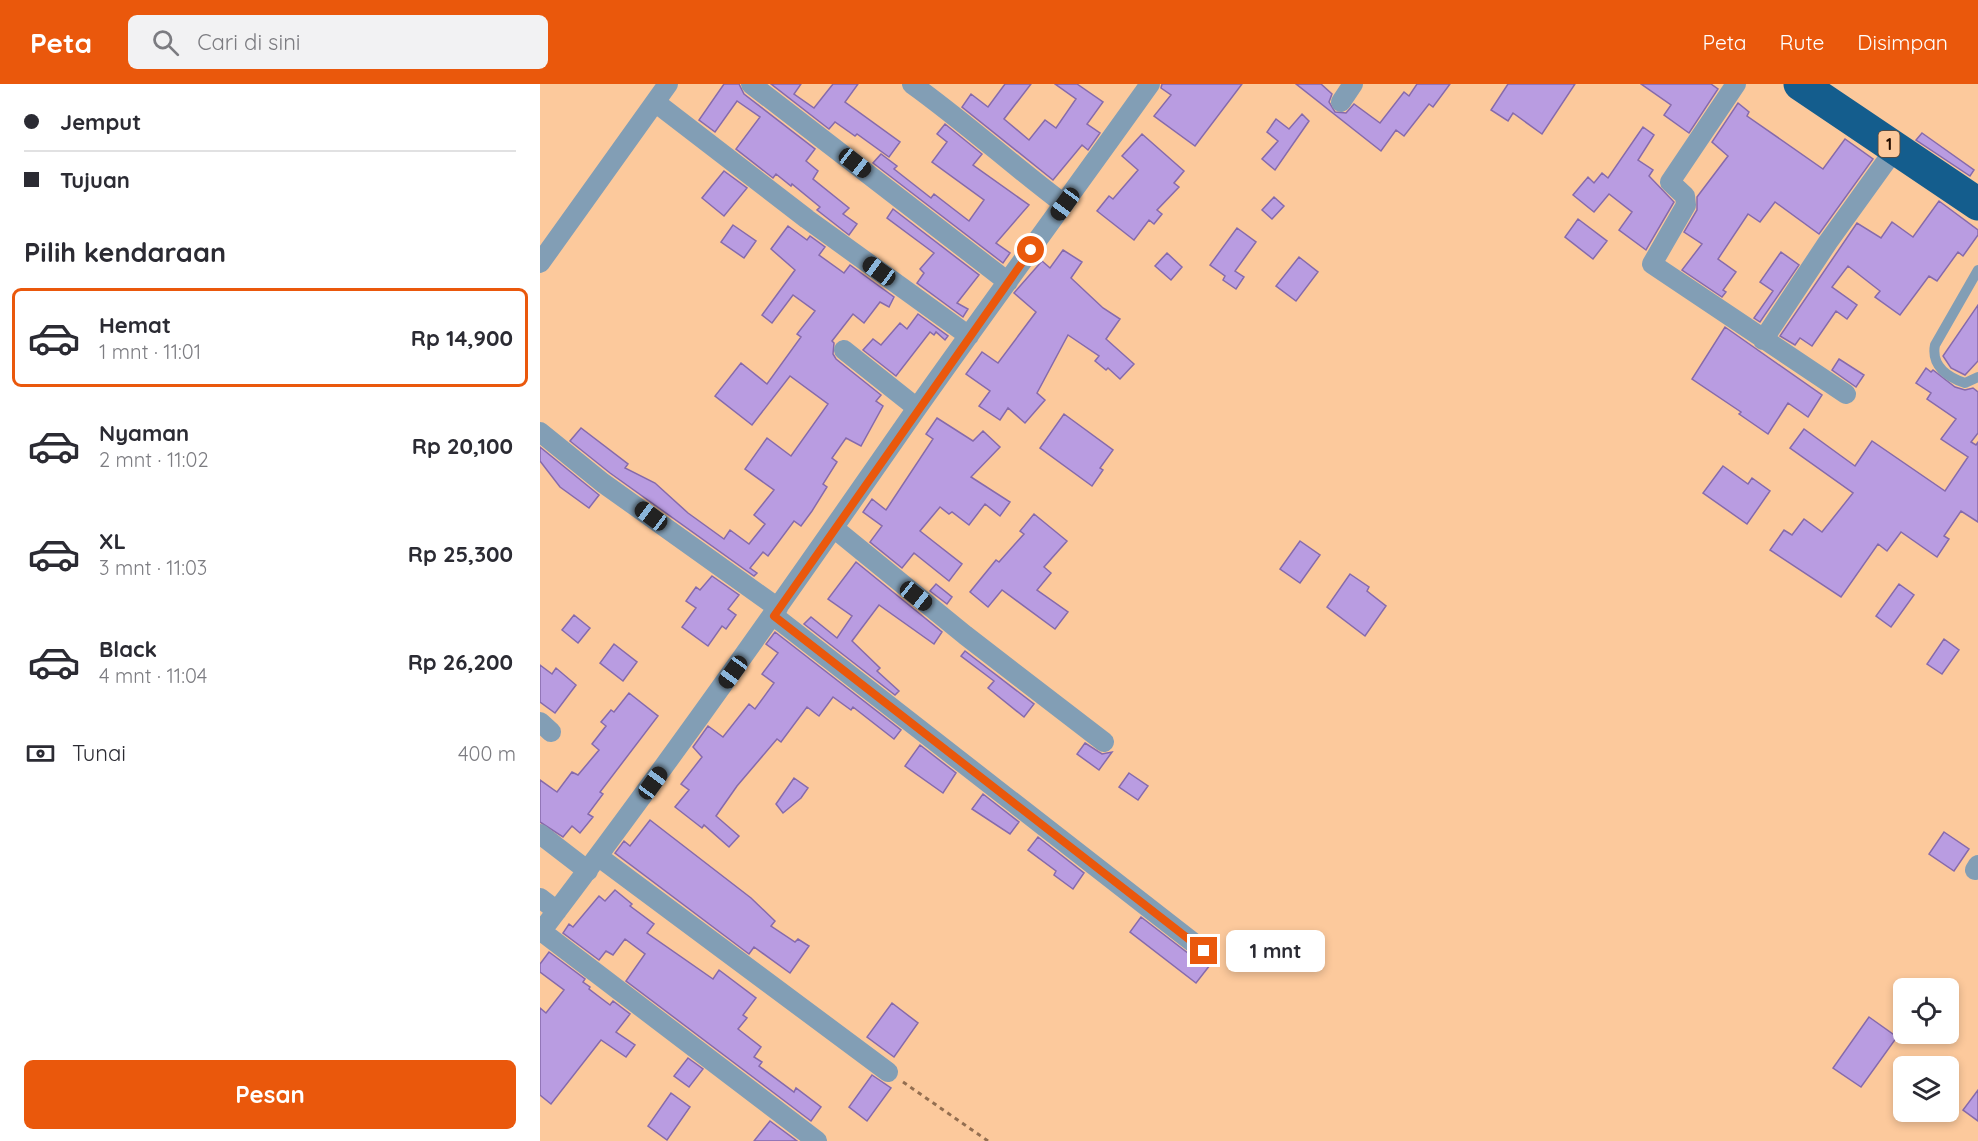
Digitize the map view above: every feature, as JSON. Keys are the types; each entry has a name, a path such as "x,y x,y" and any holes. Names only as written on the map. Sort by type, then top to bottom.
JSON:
{"highway":[{"name":"1","path":"1800,84 1978,204"}],"street":[{"path":"540,263 668,84"},
{"path":"751,84 1008,282"},
{"path":"912,84 993,146 1008,162 1065,204"},
{"path":"816,1141 541,932 593,864 835,530 917,408 1150,84"},
{"path":"1341,102 1353,84"},
{"path":"1736,84 1670,182 1685,196 1686,205 1652,264 1846,394"},
{"path":"655,102 807,219 969,336"},
{"path":"1763,340 1828,242 1895,149"},
{"path":"844,350 917,408"},
{"path":"540,432 603,483 619,492 776,612 1204,951"},
{"path":"835,530 965,635 1104,742"},
{"path":"540,834 593,864 888,1072"},
{"path":"540,898 557,911"}],"lane":[{"path":"1978,270 1935,345 1934,352 1940,368 1951,377 1965,383 1978,376"}],"path":[{"path":"888,1072 988,1141"}],"building":[{"path":"724,84 739,84 744,94 815,149 806,161 818,171 813,179 849,208 843,214 857,224 849,235 817,210 820,207 792,184 791,186 776,174 773,178 736,149 760,117 737,101 715,132 699,120"},
{"path":"771,84 801,84 794,94 814,108 833,84 858,84 845,102 900,142 889,157 857,134 855,136 835,122 829,129"},
{"path":"1005,84 1031,84 1004,119 1029,140 1045,120 1056,128 1076,99 1055,84 1077,84 1103,102 1087,124 1100,133 1088,150 1082,145 1053,180 962,107 971,94 988,107"},
{"path":"1162,84 1242,84 1195,146 1154,116 1171,95 1161,88"},
{"path":"1296,84 1321,84 1332,94 1329,102 1335,112 1346,113 1354,104 1380,123 1404,92 1409,96 1417,84 1450,84 1433,107 1429,104 1404,136 1396,130 1381,151"},
{"path":"1508,84 1575,84 1542,134 1513,113 1508,121 1491,110"},
{"path":"1641,84 1711,84 1718,89 1689,133 1664,115 1671,105"},
{"path":"1738,103 1749,112 1747,116 1823,169 1845,139 1873,159 1819,234 1775,202 1760,222 1748,214 1718,259 1736,272 1723,290 1726,292 1722,297 1682,270 1702,244 1684,232 1697,210 1697,197 1728,156 1712,142"},
{"path":"1302,114 1309,121 1275,170 1262,159 1278,141 1267,132 1276,119 1289,129"},
{"path":"945,124 982,154 973,165 1029,205 996,243 1010,253 1003,263 873,163 881,154 897,166 894,169 931,198 934,194 969,221 984,200 932,162 947,142 937,134"},
{"path":"1643,127 1654,135 1638,160 1653,170 1649,176 1674,202 1646,250 1619,230 1632,212 1609,194 1594,212 1573,195 1588,177 1594,183 1602,173 1608,178"},
{"path":"1922,133 1974,170 1970,176 1916,140"},
{"path":"1142,134 1184,171 1174,183 1179,187 1157,210 1162,214 1154,224 1149,220 1134,240 1097,211 1109,196 1113,199 1138,170 1122,156"},
{"path":"724,171 747,188 724,216 702,198"},
{"path":"1274,197 1284,206 1272,219 1262,210"},
{"path":"1939,201 1978,230 1978,235 1963,256 1958,252 1937,281 1929,276 1900,315 1875,297 1880,291 1848,266 1832,287 1857,305 1847,319 1836,311 1812,346 1800,338 1795,345 1780,336 1857,223 1881,238 1892,222 1913,237"},
{"path":"893,209 979,275 957,303 968,309 963,317 917,283 924,273 920,269 934,253 887,218"},
{"path":"1578,219 1607,241 1593,259 1565,237"},
{"path":"733,225 756,241 744,258 721,242"},
{"path":"788,226 807,240 810,236 825,247 819,255 844,273 850,265 894,297 889,307 880,302 864,323 853,314 832,341 834,343 833,354 836,359 881,395 876,401 883,406 861,446 846,438 832,458 837,462 823,484 827,487 812,511 801,526 794,521 768,556 763,552 750,568 757,573 754,576 610,473 570,441 581,428 628,464 625,468 655,483 688,513 724,539 730,530 749,544 765,524 754,515 774,490 745,469 767,438 791,456 828,404 790,376 752,425 715,396 741,363 767,384 801,337 797,334 815,311 793,295 772,323 762,315 795,270 771,249"},
{"path":"1237,228 1256,242 1235,271 1244,277 1236,289 1223,280 1225,276 1210,265"},
{"path":"1063,250 1082,262 1071,278 1103,308 1120,319 1106,339 1134,364 1120,379 1108,368 1106,370 1095,361 1099,356 1068,335 1037,393 1045,400 1025,423 1008,408 1000,420 979,406 990,391 966,374 982,352 998,363 1036,312 1014,293 1042,261 1050,268"},
{"path":"1781,252 1799,265 1760,322 1754,318 1773,291 1760,282"},
{"path":"1167,253 1182,267 1171,280 1155,266"},
{"path":"1299,257 1318,272 1296,301 1276,286"},
{"path":"1978,305 1978,361 1965,375 1951,368 1943,356"},
{"path":"918,314 948,336 945,340 936,332 934,335 930,332 896,376 863,350 873,339 881,345 900,323 907,329"},
{"path":"1725,327 1822,395 1808,417 1788,403 1768,434 1739,414 1741,412 1692,379"},
{"path":"1839,359 1864,375 1856,387 1832,370"},
{"path":"1926,368 1931,372 1933,370 1955,387 1965,390 1973,388 1978,392 1978,433 1971,442 1976,445 1978,442 1978,522 1961,511 1944,536 1949,539 1937,557 1901,532 1887,551 1878,544 1841,597 1770,550 1784,530 1792,535 1804,519 1822,532 1853,493 1790,448 1804,429 1855,466 1872,441 1945,491 1968,457 1941,439 1956,419 1927,399 1931,393 1916,383"},
{"path":"1064,414 1113,450 1100,468 1103,470 1092,486 1040,448"},
{"path":"937,418 973,441 983,431 1000,447 971,477 1010,502 1000,516 985,504 969,525 952,512 949,514 940,507 920,531 962,564 949,581 914,553 902,568 870,542 882,526 863,512 872,499 886,510 933,439 926,434"},
{"path":"540,447 599,495 589,508 560,487 540,461"},
{"path":"1723,466 1748,484 1752,478 1770,491 1747,524 1703,493"},
{"path":"1034,514 1067,541 1044,567 1051,573 1037,590 1068,612 1055,629 1002,590 988,607 970,592 996,560 999,562 1024,534 1020,531"},
{"path":"1300,541 1320,555 1300,583 1280,569"},
{"path":"856,562 942,632 934,644 879,605 852,641 880,668 877,671 899,691 895,695 804,624 811,617 837,638 852,616 828,599"},
{"path":"1350,574 1369,587 1367,591 1386,606 1365,636 1327,607"},
{"path":"712,576 739,595 728,609 736,615 726,629 722,626 708,646 682,627 696,608 686,601 696,587 700,590"},
{"path":"936,584 952,597 947,604 930,591"},
{"path":"1899,584 1914,595 1891,627 1876,616"},
{"path":"574,615 590,628 578,643 562,630"},
{"path":"775,632 901,730 894,739 853,707 851,710 833,697 819,716 807,707 781,742 777,739 737,786 716,816 739,836 729,847 704,825 702,828 675,807 689,790 681,784 702,757 693,747 708,726 723,737 749,704 755,709 774,683 762,674 778,653 766,644"},
{"path":"1944,639 1959,650 1942,674 1927,664"},
{"path":"614,644 637,662 623,681 600,663"},
{"path":"965,651 1034,704 1024,717 988,688 994,681 961,656"},
{"path":"540,665 552,674 556,668 576,685 555,713 540,702"},
{"path":"629,693 658,716 600,792 603,794 588,814 593,817 580,833 572,826 563,837 540,822 540,780 557,792 572,772 578,775 599,750 592,744 606,726 601,722 611,710 614,712"},
{"path":"1085,743 1102,754 1112,752 1099,770 1077,754"},
{"path":"920,745 956,773 943,793 905,766"},
{"path":"1129,773 1148,786 1138,800 1119,787"},
{"path":"794,778 808,788 801,798 783,813 776,804"},
{"path":"983,794 1019,822 1010,834 972,809"},
{"path":"650,820 751,898 775,921 771,926 795,942 798,939 809,946 790,973 754,947 749,954 615,853 624,841 630,846"},
{"path":"1944,832 1969,849 1954,871 1929,854"},
{"path":"1038,837 1084,873 1073,889 1054,875 1056,871 1028,850"},
{"path":"615,890 632,904 630,906 654,924 647,933 713,979 719,970 756,998 743,1015 747,1018 738,1029 761,1047 754,1057 762,1062 759,1066 794,1092 796,1088 821,1107 811,1121 626,981 645,954 625,939 613,955 606,951 599,960 563,933 569,924 573,927 599,896 605,901"},
{"path":"1141,917 1197,960 1210,965 1196,983 1130,932"},
{"path":"549,952 585,979 583,982 590,987 589,989 610,1005 613,1001 630,1014 616,1032 635,1045 626,1057 601,1040 551,1104 540,1095 540,1008 546,1013 564,990 540,972 540,964"},
{"path":"892,1003 918,1023 894,1057 867,1037"},
{"path":"1869,1017 1893,1034 1893,1043 1861,1087 1833,1068"},
{"path":"688,1058 703,1069 689,1087 674,1076"},
{"path":"872,1075 891,1088 867,1121 849,1107"},
{"path":"1978,1090 1978,1121 1963,1110"},
{"path":"671,1093 690,1107 667,1140 648,1126"},
{"path":"770,1121 797,1141 754,1141"}],"route":[{"path":"1031,250 917,408 774,616 1204,951"}]}
